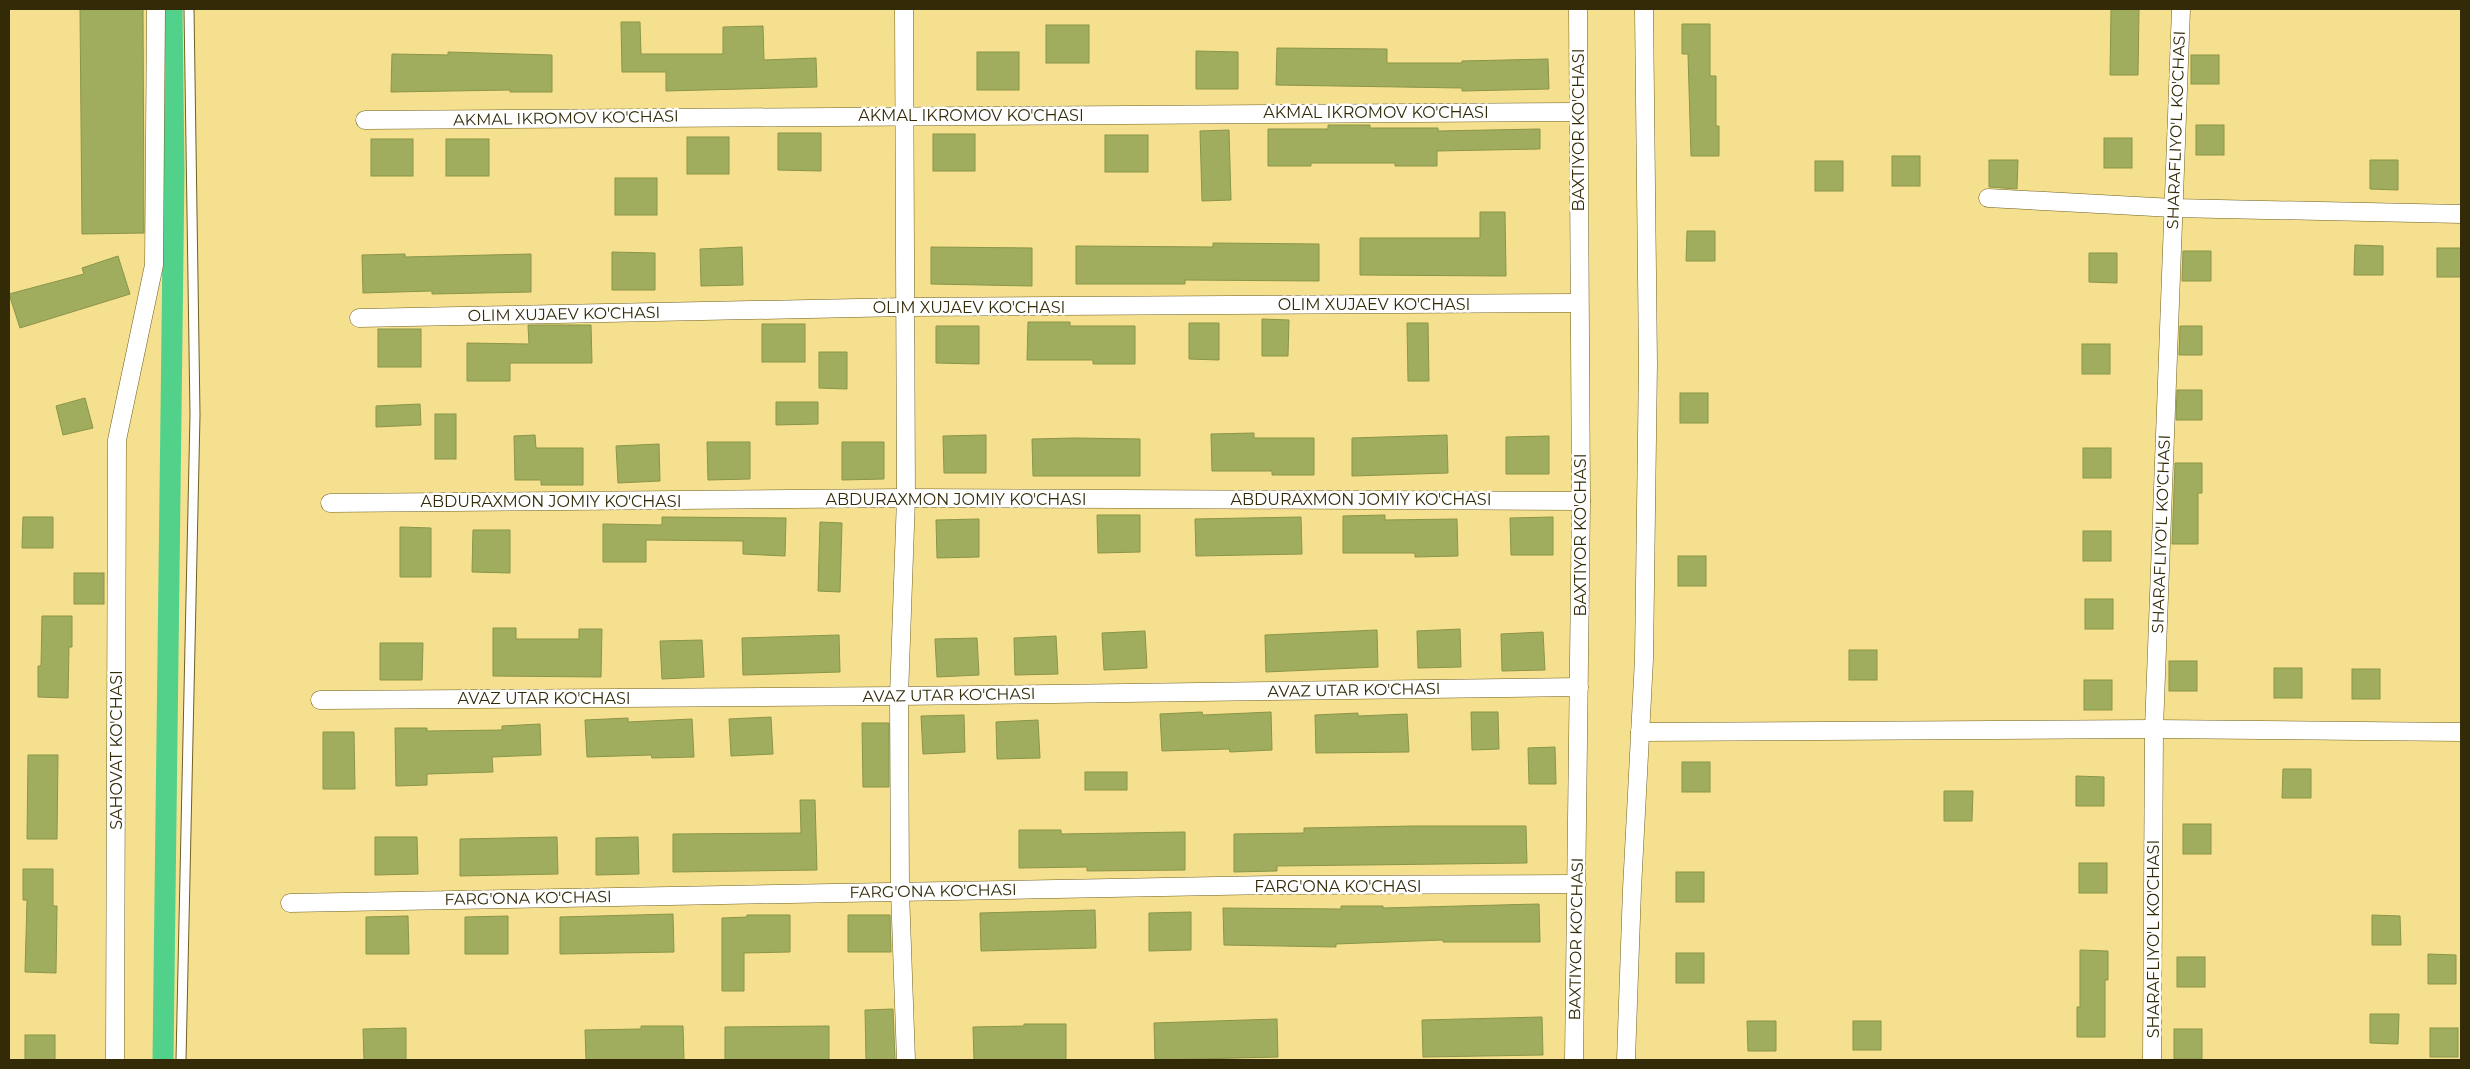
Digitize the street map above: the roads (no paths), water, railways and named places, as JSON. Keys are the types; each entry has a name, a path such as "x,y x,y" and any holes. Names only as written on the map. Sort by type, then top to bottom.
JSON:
{"street":[{"name":"SAHOVAT KO'CHASI","path":"115,1060 116,440 154,265 156,9"},
{"path":"904,9 906,498 899,696 900,891 906,1060"},
{"name":"BAXTIYOR KO'CHASI","path":"1574,1060 1581,501 1577,112 1578,9"},
{"path":"1626,1060 1644,659 1648,363 1644,9"},
{"name":"SHARAFLIYO'L KO'CHASI","path":"2152,1060 2154,729 2181,9"},
{"name":"AKMAL IKROMOV KO'CHASI","path":"365,120 1577,112"},
{"path":"1988,198 2173,208 2461,214"},
{"name":"OLIM XUJAEV KO'CHASI","path":"360,318 905,307 1579,304"},
{"name":"ABDURAXMON JOMIY KO'CHASI","path":"330,503 906,498 1581,501"},
{"name":"AVAZ UTAR KO'CHASI","path":"320,700 899,696 1579,687"},
{"path":"1640,732 2154,729 2461,732"},
{"name":"FARG'ONA KO'CHASI","path":"290,903 1275,885 1577,884"}],"lane":[{"path":"181,1060 195,415 189,9"}],"waterway":[{"path":"163,1060 174,171 172,9"}]}
